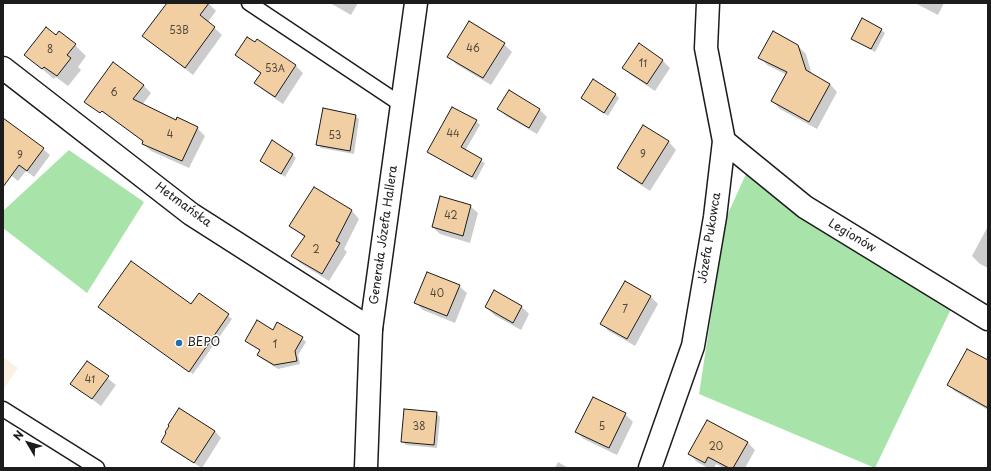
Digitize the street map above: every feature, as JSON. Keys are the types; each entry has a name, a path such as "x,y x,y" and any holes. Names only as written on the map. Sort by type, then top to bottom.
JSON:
{"street":[{"name":"Generała Józefa Hallera","path":"366,468 371,329 416,3"},
{"name":"Józefa Pukowca","path":"650,468 693,346 715,217 724,141 706,48 708,3"},
{"name":"Hetmańska","path":"3,68 191,214 371,329"},
{"name":"Legionów","path":"724,141 805,207 988,319"}],"lane":[{"path":"249,3 402,105"},
{"path":"3,409 97,468"}],"shaded area":[{"path":"3,357 18,368 3,390"}],"green space":[{"path":"69,150 144,202 87,293 3,228 3,211"},
{"path":"746,174 952,307 875,468 699,394 726,218"}],"building":[{"path":"167,3 209,3 200,15 215,27 185,68 142,36"},
{"path":"862,18 882,29 871,49 851,39"},
{"path":"469,21 505,43 483,78 447,57"},
{"path":"46,27 56,35 59,31 76,44 67,55 71,58 57,76 44,67 42,69 24,55"},
{"path":"773,31 798,45 806,70 830,84 809,122 771,101 787,72 758,58"},
{"path":"247,37 255,42 257,39 296,65 275,97 254,83 261,73 235,55"},
{"path":"639,43 663,60 647,84 622,68"},
{"path":"113,62 144,85 133,99 176,120 177,117 198,127 182,161 142,144 143,141 102,111 100,113 84,102"},
{"path":"593,79 616,94 604,113 581,98"},
{"path":"509,90 540,109 529,128 497,109"},
{"path":"452,107 477,120 461,147 482,159 472,177 427,152"},
{"path":"323,108 356,115 350,151 316,145"},
{"path":"3,118 44,148 27,171 19,165 3,187"},
{"path":"643,125 669,141 642,184 617,168"},
{"path":"272,140 293,154 281,174 260,161"},
{"path":"314,187 352,210 336,241 340,243 322,274 291,256 305,236 289,226"},
{"path":"440,196 471,205 463,236 432,227"},
{"name":"BEPO","path":"131,261 191,304 199,293 229,314 189,372 98,307"},
{"path":"427,272 460,285 447,316 414,303"},
{"path":"625,281 651,296 627,339 600,324"},
{"path":"494,290 522,306 513,323 485,307"},
{"path":"257,320 273,330 277,322 303,337 295,351 297,361 274,365 257,355 260,350 245,341"},
{"path":"967,349 988,360 988,408 947,385"},
{"path":"87,361 109,376 92,399 70,384"},
{"path":"593,397 626,413 609,448 575,432"},
{"path":"179,408 215,431 194,463 161,442 169,426 168,425"},
{"path":"404,409 437,412 434,445 401,442"},
{"path":"707,420 748,442 733,468 729,468 708,457 705,463 688,454"}],"place":[{"name":"BEPO","path":"179,343"}]}
